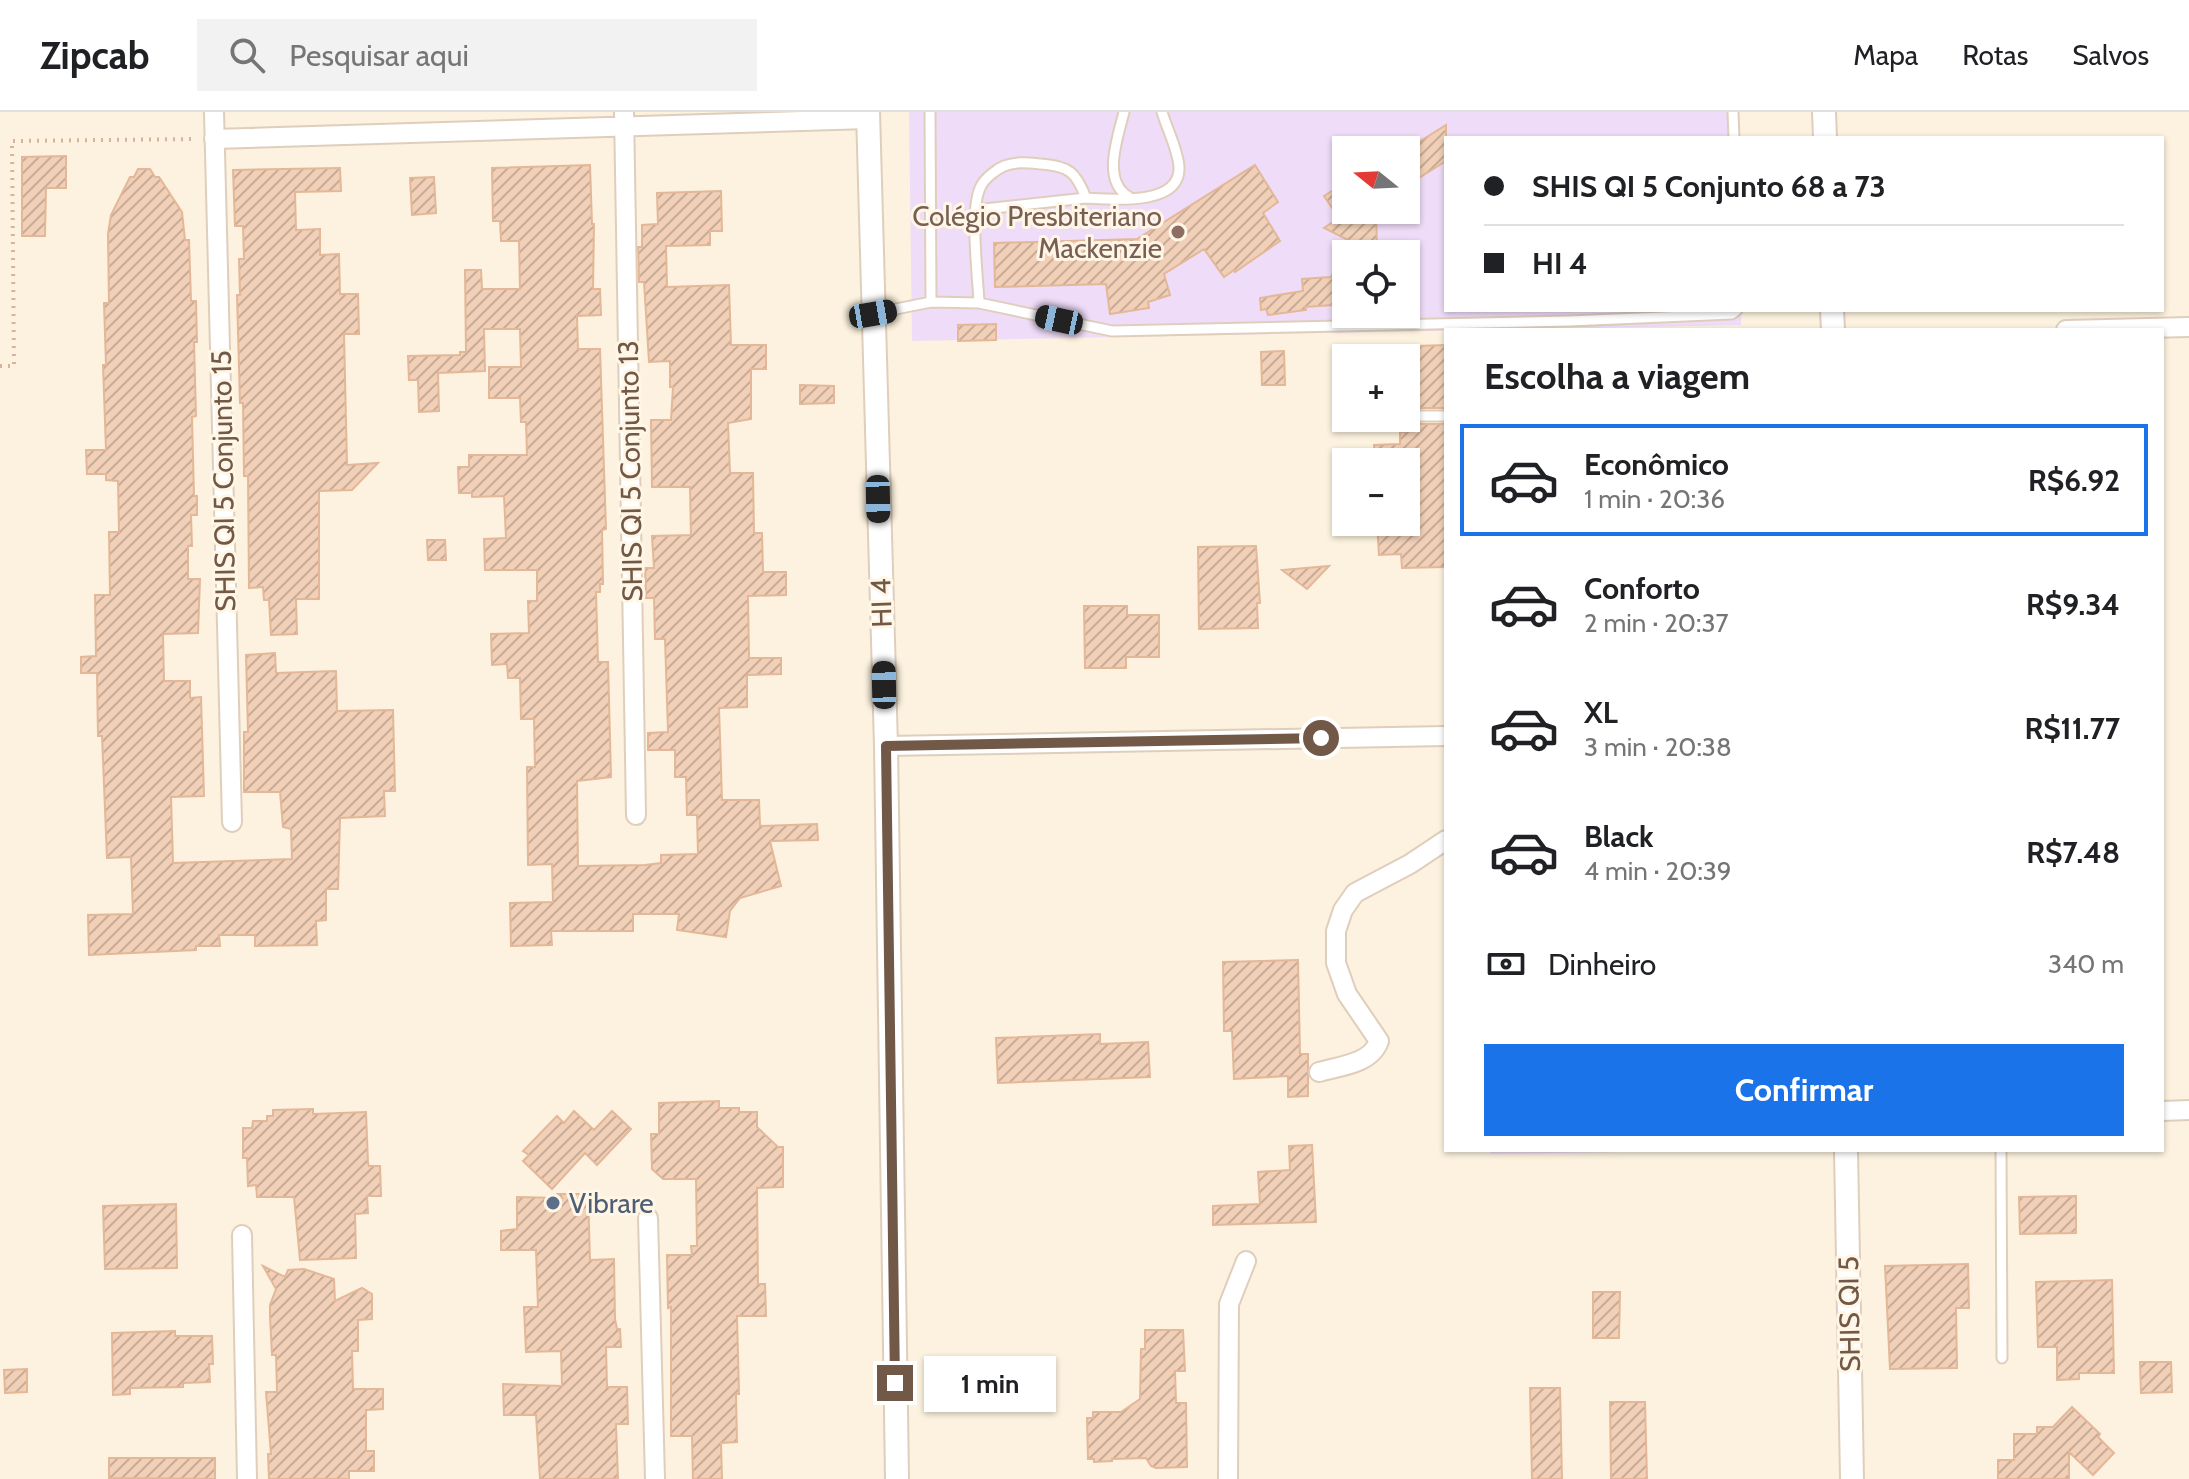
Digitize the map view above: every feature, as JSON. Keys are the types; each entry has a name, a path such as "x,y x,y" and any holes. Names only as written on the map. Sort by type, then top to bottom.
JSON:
{"street":[{"name":"SHIS QI 5 Conjunto 15","path":"214,112 232,822"},
{"path":"214,139 624,119 868,115"},
{"name":"HI 4","path":"868,115 886,746 897,1479"},
{"name":"SHIS QI 5 Conjunto 13","path":"624,119 636,815"},
{"path":"2148,328 2189,327"},
{"path":"886,746 1444,736"},
{"path":"1319,1072 1369,1057 1379,1041 1347,994 1336,963 1336,931 1343,910 1355,893 1410,864 1444,841"},
{"path":"2164,1111 2189,1110"},
{"name":"SHIS QI 5","path":"1846,1152 1852,1479"},
{"path":"648,1218 655,1479"},
{"path":"242,1235 247,1479"},
{"path":"1228,1479 1229,1304 1246,1261"}],"lane":[{"path":"930,112 931,302"},
{"path":"1124,112 1116,147 1114,181 1122,193 1132,199"},
{"path":"975,210 1086,198 1156,196 1176,179 1179,168 1162,112"},
{"path":"1733,112 1734,136"},
{"path":"979,303 975,210 980,187 988,177 1004,166 1022,163 1057,165 1069,170 1079,181 1086,198"},
{"path":"873,314 931,302 979,303 1112,331 1570,321 1734,312"},
{"path":"1420,416 1444,416"},
{"path":"2001,1152 2002,1358"}],"path":[{"path":"0,366 14,366 12,141 214,139"}],"shaded area":[{"name":"Colégio Presbiteriano Mackenzie","path":"909,112 1738,112 1738,136 1444,136 1444,312 1741,312 1741,325 1444,328 1444,331 912,341"},
{"path":"1490,1152 1622,1152 1490,1154"}],"building":[{"path":"1446,125 1444,136 1444,162 1420,177 1420,141"},
{"path":"66,156 66,188 46,188 45,236 22,236 22,157"},
{"path":"590,165 594,224 593,289 600,289 601,315 577,316 578,349 600,349 606,529 602,530 603,584 600,584 600,592 596,592 598,662 608,662 611,777 577,781 578,866 645,865 661,863 661,855 698,854 697,815 687,815 686,777 675,777 675,750 648,750 648,733 668,732 665,639 655,639 654,598 646,598 645,568 654,568 652,536 691,535 690,487 652,487 651,420 671,420 673,387 670,387 670,361 649,362 644,282 639,282 638,247 642,247 642,225 658,224 657,193 721,191 722,231 710,231 710,245 666,246 667,287 729,285 731,345 766,345 766,369 751,369 751,419 728,423 730,473 753,473 754,533 762,533 763,572 786,572 786,595 748,596 749,658 781,658 781,674 747,675 747,707 719,708 722,800 759,800 760,826 817,824 818,840 770,841 781,886 740,898 730,911 726,937 677,930 679,914 633,914 633,931 551,931 552,945 511,946 510,903 553,902 552,864 528,865 527,767 535,767 534,719 521,719 520,678 508,678 507,664 492,665 491,634 529,633 528,601 537,601 537,570 485,570 484,539 506,538 504,496 472,497 472,493 459,493 458,467 469,467 469,455 527,455 526,422 521,422 520,398 489,398 489,367 521,367 520,329 484,329 485,371 438,373 439,411 419,412 418,380 409,380 408,356 460,355 460,352 466,352 465,270 481,270 482,289 520,289 519,241 501,241 500,221 493,221 492,168"},
{"path":"1255,165 1278,202 1263,213 1280,241 1235,272 1224,277 1204,249 1164,274 1170,295 1148,302 1149,308 1110,314 1106,284 995,287 994,243 1137,239"},
{"path":"340,168 341,191 295,192 296,230 320,229 320,255 339,254 340,294 358,294 359,334 344,334 347,465 378,463 352,490 319,491 319,599 296,599 297,634 271,635 269,600 264,600 263,587 249,588 248,476 244,476 237,295 240,295 239,259 244,259 243,226 235,226 233,170"},
{"path":"138,169 150,169 155,177 159,177 182,212 185,240 189,240 191,301 196,301 196,416 192,417 197,515 191,515 192,546 188,546 188,579 200,579 198,633 163,634 164,681 190,681 190,698 201,697 204,796 171,797 173,863 292,859 291,829 283,827 280,792 244,792 244,732 248,732 246,655 275,653 276,673 336,671 337,711 393,710 395,791 384,791 385,816 340,818 338,889 326,889 326,920 316,921 317,945 255,946 255,935 219,935 220,946 196,946 196,950 89,955 88,915 133,914 131,857 107,858 102,736 98,736 97,673 81,673 81,657 96,656 95,595 110,595 109,532 119,532 118,481 106,480 106,474 87,474 86,450 106,450 103,365 106,365 104,303 109,303 108,234 111,215 130,177 134,177"},
{"path":"434,177 436,213 412,215 410,178"},
{"path":"1332,191 1332,208 1324,196"},
{"path":"1332,223 1376,224 1377,240 1348,240 1324,228"},
{"path":"1331,277 1332,305 1268,315 1266,309 1261,310 1260,298 1303,291 1302,279"},
{"path":"996,324 996,340 958,341 958,325"},
{"path":"1444,345 1444,408 1420,408 1420,346"},
{"path":"1284,351 1285,385 1262,385 1261,352"},
{"path":"800,385 834,386 834,403 800,404"},
{"path":"1420,424 1444,424 1444,567 1402,568 1401,554 1379,555 1378,536 1420,536 1420,448 1374,448 1374,445 1400,444 1400,432 1420,432"},
{"path":"427,540 445,540 446,560 428,560"},
{"path":"1256,546 1260,603 1257,603 1258,628 1199,629 1198,547"},
{"path":"1329,566 1307,589 1282,570"},
{"path":"1084,606 1127,606 1127,615 1159,615 1159,657 1126,657 1126,668 1085,668"},
{"path":"1298,960 1300,1054 1308,1054 1308,1096 1288,1097 1288,1076 1234,1079 1232,1031 1224,1031 1223,962"},
{"path":"1100,1034 1100,1044 1148,1042 1150,1077 998,1083 996,1038"},
{"path":"719,1101 719,1108 757,1112 757,1127 778,1147 783,1147 783,1187 757,1188 758,1284 765,1284 766,1316 737,1316 737,1442 721,1443 722,1479 693,1479 692,1436 671,1436 671,1307 668,1308 667,1255 692,1255 691,1246 697,1246 696,1179 663,1179 652,1169 651,1134 659,1134 659,1103"},
{"path":"313,1109 313,1114 366,1112 368,1163 369,1166 380,1166 381,1196 367,1196 368,1213 355,1214 356,1258 300,1260 294,1197 257,1197 256,1185 248,1186 247,1158 243,1158 243,1128 252,1128 253,1121 267,1121 267,1116 273,1116 273,1110"},
{"path":"574,1111 594,1130 612,1111 631,1129 597,1165 585,1153 552,1189 523,1161 529,1155 523,1151 557,1116 564,1123"},
{"path":"1312,1145 1316,1222 1213,1225 1213,1206 1260,1204 1258,1172 1290,1170 1289,1146"},
{"path":"558,1194 588,1194 590,1260 614,1259 615,1319 617,1329 620,1329 621,1347 606,1347 607,1387 627,1387 628,1424 616,1424 618,1479 540,1479 536,1415 504,1415 503,1384 562,1386 561,1351 526,1352 524,1307 538,1307 536,1250 501,1250 501,1231 517,1229 517,1197 562,1198"},
{"path":"2076,1196 2076,1233 2020,1234 2019,1197"},
{"path":"176,1204 177,1268 105,1269 103,1206"},
{"path":"1968,1264 1969,1308 1956,1308 1957,1368 1890,1369 1885,1266"},
{"path":"263,1266 285,1277 288,1270 304,1269 334,1279 335,1301 362,1288 372,1294 372,1319 358,1320 358,1351 352,1351 353,1389 383,1389 383,1409 366,1410 366,1451 374,1451 374,1471 349,1471 349,1479 269,1479 268,1454 271,1454 266,1392 277,1392 276,1355 272,1355 270,1317 270,1305 276,1289"},
{"path":"2112,1280 2114,1373 2079,1373 2079,1379 2057,1380 2057,1347 2038,1347 2036,1282"},
{"path":"1593,1292 1620,1292 1619,1338 1593,1338"},
{"path":"1145,1330 1183,1330 1185,1371 1175,1371 1176,1403 1186,1403 1187,1467 1156,1468 1146,1458 1094,1462 1094,1459 1088,1459 1087,1418 1093,1418 1093,1412 1121,1412 1140,1399 1141,1349 1145,1349"},
{"path":"175,1331 175,1336 212,1336 210,1382 183,1383 183,1387 130,1388 130,1394 113,1395 112,1333"},
{"path":"2140,1362 2171,1362 2172,1392 2141,1393"},
{"path":"27,1369 27,1392 5,1393 4,1370"},
{"path":"1530,1388 1560,1388 1562,1479 1532,1479"},
{"path":"1610,1402 1645,1402 1647,1479 1611,1479"},
{"path":"2072,1407 2100,1434 2098,1437 2114,1453 2093,1475 2069,1452 2069,1479 1998,1479 1998,1460 2014,1460 2014,1434 2037,1434 2037,1427 2053,1427"},
{"path":"109,1458 215,1458 215,1479 109,1478"}],"place":[{"name":"Colégio Presbiteriano Mackenzie","path":"1178,232"},
{"name":"Vibrare","path":"553,1203"}],"route":[{"path":"895,1383 886,746 1321,738"}]}
